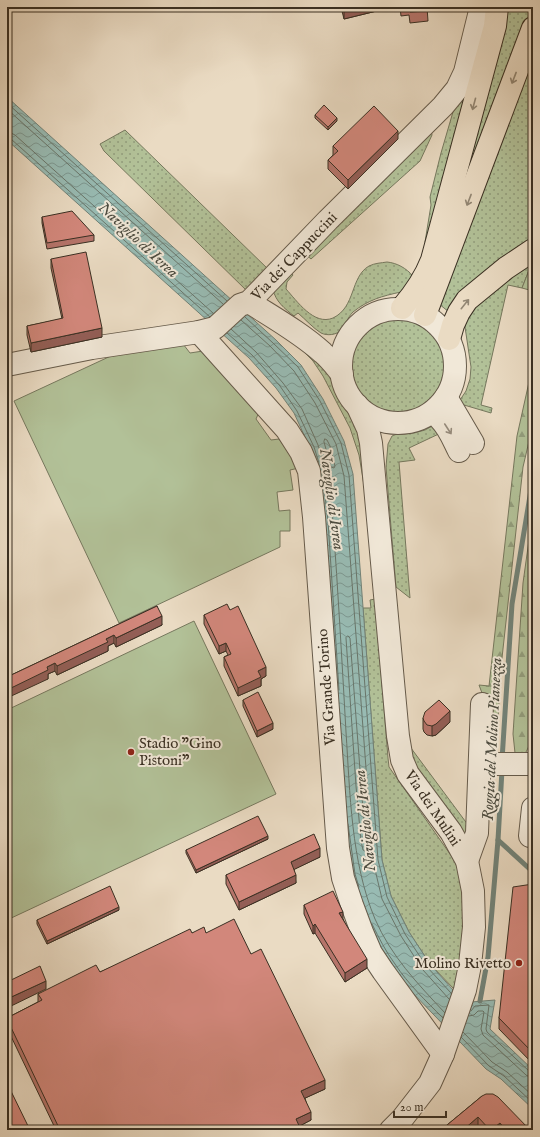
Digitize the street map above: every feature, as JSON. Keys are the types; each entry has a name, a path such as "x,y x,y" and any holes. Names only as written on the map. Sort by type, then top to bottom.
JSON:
{"main road":[{"path":"402,308 428,273 496,17"},
{"path":"425,315 533,28"},
{"path":"449,339 453,325 467,300 506,268 533,250"}],"street":[{"name":"Via dei Cappuccini","path":"207,330 244,304 439,110 457,89 465,72 481,7"},
{"path":"244,304 284,324 313,345 330,360 342,374"},
{"path":"402,308 414,310 425,315 443,330 449,339 454,354 456,369 452,384 446,397 439,406 430,413 420,419 408,422 395,423 381,420 368,414 357,405 350,396 342,374 341,360 345,346 352,333 361,322 373,314 387,310 402,308"},
{"path":"7,365 92,348 207,330"},
{"name":"Via Grande Torino","path":"207,330 287,430 301,452 309,471 315,525 338,848 343,878 371,953 383,971 445,1048"},
{"path":"313,345 332,349 345,346"},
{"path":"430,413 441,420 466,447 446,397"},
{"name":"Via dei Mulini","path":"357,405 368,429 374,464 386,610 398,736 402,760 408,774 451,832 467,861 473,891 474,927 470,966 465,990 445,1048 430,1083 402,1119 391,1130"},
{"name":"Via dei Mulini","path":"374,464 375,450 378,441 395,423"},
{"path":"467,861 477,833 483,764 482,704"},
{"path":"483,764 526,764"},
{"path":"530,836 533,808"}],"green space":[{"path":"490,7 533,7 443,259"},
{"path":"533,50 533,241 449,312 439,304"},
{"path":"467,89 429,250 425,242 431,205 430,197 455,105"},
{"path":"431,129 432,135 420,161 311,259 304,253"},
{"path":"125,130 269,270 247,291 104,151 100,144"},
{"path":"533,260 522,288 508,285 481,405 492,408 491,413 464,405 460,400 466,391 470,379 471,367 465,327 466,321 474,305"},
{"path":"533,260 533,291 522,288"},
{"path":"387,262 401,266 413,276 401,292 364,304 353,312 341,330 334,334 321,333 298,313 294,316 287,311 274,293 273,289 288,269 293,275 287,282 286,289 306,311 319,319 326,320 333,318 346,307 355,284 363,271 371,265"},
{"path":"398,319 416,322 431,333 442,348 445,366 442,384 431,399 416,410 398,413 380,410 365,399 354,384 351,366 354,348 365,333 380,322"},
{"path":"180,340 190,353 203,351 260,410 256,419 271,440 279,439 299,468 290,470 293,490 277,492 279,511 290,510 290,531 280,531 280,547 119,623 14,401 128,348"},
{"path":"298,341 336,382 349,409 360,423 366,489 359,455 350,428 323,376 313,361 302,350"},
{"path":"533,364 533,424 523,467 501,667 496,753 488,753 489,694 482,693 479,685 489,686 517,436"},
{"path":"436,424 445,431 409,448 415,460 399,462 410,598 396,587 386,467 388,444 392,436 425,430"},
{"path":"533,511 533,703 529,746 525,754 515,753 513,734 523,583"},
{"path":"375,599 389,767 457,864 462,877 465,936 454,989 430,964 409,932 391,896 382,860 363,608 371,608 370,600"},
{"name":"Stadio \"Gino Pistoni\"","path":"194,621 276,794 7,920 7,710"},
{"path":"408,744 474,833 465,836 409,756"}],"water":[{"name":"Naviglio di Ivrea","path":"7,97 276,340 301,365 323,399 344,441 353,474 382,860 391,896 409,932 430,964 469,1008 471,1002 495,1000 490,1029 533,1070 533,1109 501,1079 486,1069 408,988 378,945 351,875 310,448 294,413 276,388 249,358 7,140"}],"building":[{"path":"410,7 427,7 428,11 410,12"},
{"path":"324,105 337,118 328,127 315,115"},
{"path":"374,106 398,131 348,180 328,160 338,151 333,146"},
{"path":"72,211 94,235 47,243 42,217"},
{"path":"86,252 102,328 31,343 27,326 63,318 51,259"},
{"path":"227,604 230,610 238,606 266,667 258,671 261,677 238,688 224,657 231,654 226,643 219,646 204,615"},
{"path":"157,606 162,616 116,638 114,635 106,639 108,642 57,666 55,663 47,667 48,670 7,690 7,677"},
{"path":"258,692 273,723 257,731 243,700"},
{"path":"439,700 450,711 436,724 432,726 427,725 423,718 425,712"},
{"path":"258,816 268,836 196,870 186,850"},
{"path":"314,834 320,848 291,862 296,875 239,902 226,875"},
{"name":"Molino Rivetto","path":"533,884 533,1053 499,1018 513,887"},
{"path":"110,886 119,907 47,941 37,920"},
{"path":"333,891 343,912 339,913 367,959 345,973 315,924 313,926 304,905"},
{"path":"234,919 251,954 261,949 325,1080 301,1091 311,1112 296,1119 301,1130 60,1130 7,1018 42,1000 38,994 96,965 100,972 190,929 192,933 204,927 206,933"},
{"path":"40,966 46,981 7,999 7,982"},
{"path":"7,1083 30,1130 7,1130"},
{"path":"486,1094 493,1094 498,1097 530,1130 506,1130 500,1123 490,1130 478,1117 463,1130 441,1130 482,1096"}],"waterway":[{"name":"Roggia del Molino Pianezza","path":"502,760 512,604 533,478"},
{"name":"Roggia del Molino Pianezza","path":"480,1001 488,957 498,840 502,770"},
{"path":"498,840 533,872"}],"place":[{"name":"Stadio \"Gino Pistoni\"","path":"131,752"},
{"name":"Molino Rivetto","path":"519,963"}]}
